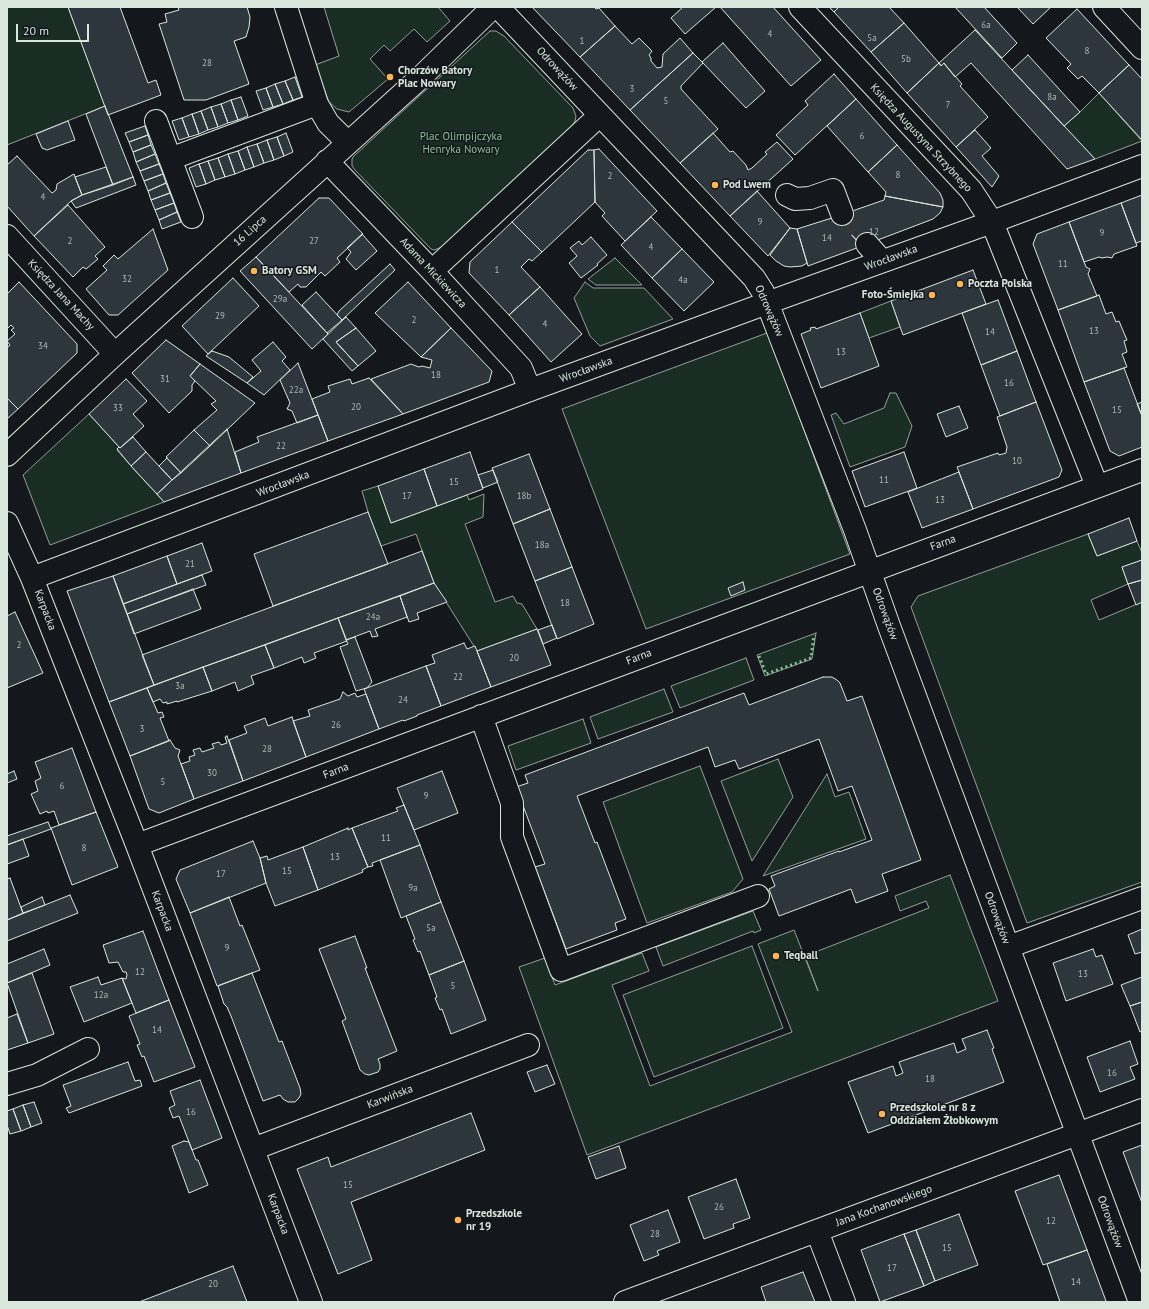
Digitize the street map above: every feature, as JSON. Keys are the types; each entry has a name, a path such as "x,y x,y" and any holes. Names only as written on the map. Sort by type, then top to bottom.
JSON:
{"street":[{"path":"286,7 317,104 328,123 348,143"},
{"name":"16 Lipca","path":"7,455 115,354 420,78 493,7"},
{"name":"Odrowążów","path":"498,7 754,278 763,292 869,571 1140,1302"},
{"name":"Księdza Augustyna Strzybnego","path":"800,7 971,190 992,222 1097,486"},
{"path":"1104,7 1142,48"},
{"path":"170,159 317,104"},
{"path":"432,271 600,115"},
{"path":"156,121 192,217"},
{"name":"Adama Mickiewicza","path":"327,161 432,271 521,368 530,390"},
{"name":"Wrocławska","path":"32,578 530,390 1142,166"},
{"path":"787,195 795,198 810,198 833,190 842,214"},
{"name":"Księdza Jana Machy","path":"7,236 115,354"},
{"path":"867,244 882,261"},
{"name":"Farna","path":"137,845 1142,470"},
{"name":"Karpacka","path":"7,523 32,578 137,845 311,1302"},
{"path":"481,716 512,803 512,837 562,970 758,896"},
{"path":"1008,947 1142,898"},
{"name":"Karwińska","path":"253,1149 528,1045"},
{"path":"7,1084 37,1075 88,1049"},
{"name":"Jana Kochanowskiego","path":"625,1302 1142,1110"},
{"path":"816,1231 844,1302"}],"green space":[{"path":"7,7 68,7 105,106 7,145"},
{"path":"324,7 438,7 450,21 427,42 414,29 390,51 384,45 370,59 388,79 349,112 337,109 329,102 315,65 339,56"},
{"name":"Plac Olimpijczyka Henryka Nowary","path":"490,31 496,31 504,36 573,108 576,116 575,121 573,125 442,247 434,250 431,249 355,170 352,166 352,159"},
{"path":"1099,93 1142,141 1095,159 1064,126"},
{"path":"615,258 642,285 596,285 588,279"},
{"path":"585,282 593,288 644,288 673,319 600,346 590,336 574,298"},
{"path":"891,301 900,327 869,338 860,313"},
{"path":"767,333 850,554 646,629 562,409"},
{"path":"890,393 896,393 912,426 905,447 850,467 831,415 836,413 844,424 884,408"},
{"path":"89,414 119,447 117,450 164,502 50,545 23,475"},
{"path":"378,486 391,523 467,495 469,500 484,494 483,517 465,524 495,602 513,596 517,603 522,604 537,629 477,651 434,583 416,534 381,546 362,491"},
{"path":"1088,534 1097,556 1137,541 1142,553 1142,560 1122,567 1128,584 1091,600 1099,620 1142,602 1142,882 1027,923 911,607 918,596"},
{"path":"816,633 812,659 765,676 757,655"},
{"path":"746,658 754,680 680,708 671,686"},
{"path":"664,689 673,712 598,739 590,717"},
{"path":"583,719 591,743 516,770 508,746"},
{"path":"778,759 793,797 752,861 721,781"},
{"path":"700,766 743,879 732,892 647,923 603,802"},
{"path":"827,774 835,797 849,792 866,839 763,876"},
{"path":"950,875 998,1001 587,1155 519,967 545,958 555,985 642,953 649,971 612,985 650,1086 792,1032 758,944 794,930 818,991 805,956 929,908 926,901 900,911 895,896"},
{"path":"753,911 761,930 754,933 753,931 663,966 656,947"},
{"path":"752,946 783,1028 654,1077 623,995"}],"building":[{"path":"68,7 120,7 148,83 156,80 161,95 108,115"},
{"path":"178,7 247,7 250,17 246,37 234,41 249,84 206,100 184,100 159,24 167,22 165,14 179,10"},
{"path":"532,7 599,8 615,26 580,57"},
{"path":"683,7 716,7 685,34 671,18"},
{"path":"720,7 773,7 821,60 791,86"},
{"path":"829,7 839,7 834,12"},
{"path":"839,7 889,7 904,23 871,52 834,12"},
{"path":"955,7 984,7 1017,43 1002,58"},
{"path":"1017,7 1051,7 1033,24"},
{"path":"1077,9 1129,65 1099,93 1082,76 1078,79 1067,68 1071,64 1046,38"},
{"path":"904,23 939,63 907,93 871,52"},
{"path":"615,26 632,44 639,38 652,51 649,55 651,61 657,68 662,67 663,54 680,38 693,53 630,110 580,57"},
{"path":"975,30 1095,159 1067,169 971,63 955,77 944,63 941,66 939,63"},
{"path":"723,43 765,91 746,108 702,62"},
{"path":"693,53 703,63 681,86 681,89 718,129 680,163 630,110"},
{"path":"1028,55 1080,112 1064,126 1012,70"},
{"path":"939,63 941,66 944,63 962,84 960,86 988,117 956,147 907,93"},
{"path":"1129,65 1142,79 1142,140 1099,93"},
{"path":"834,74 856,99 795,155 776,135 808,105 805,101"},
{"path":"295,77 302,97 293,100 285,81"},
{"path":"285,81 293,100 283,104 275,84"},
{"path":"275,84 283,104 273,107 266,88"},
{"path":"266,88 273,107 263,110 256,91"},
{"path":"241,97 248,116 238,120 231,100"},
{"path":"856,99 897,145 868,172 827,126"},
{"path":"231,100 238,120 228,123 221,104"},
{"path":"221,104 228,123 218,127 211,107"},
{"path":"105,106 133,177 113,185 86,114"},
{"path":"211,107 218,127 208,130 201,111"},
{"path":"201,111 208,130 199,134 192,114"},
{"path":"192,114 199,134 189,137 182,118"},
{"path":"182,118 189,137 179,140 172,121"},
{"path":"68,121 75,140 47,150 42,148 36,134"},
{"path":"145,126 148,135 129,142 125,133"},
{"path":"975,130 991,148 982,156 999,176 992,187 956,147"},
{"path":"286,133 293,152 284,156 277,137"},
{"path":"713,133 730,152 733,151 746,165 748,170 767,154 765,152 777,142 793,159 730,216 680,163"},
{"path":"148,135 151,145 133,152 129,142"},
{"path":"277,137 284,156 274,160 267,140"},
{"path":"267,140 274,160 264,163 257,144"},
{"path":"257,144 264,163 254,167 247,147"},
{"path":"151,145 155,154 136,162 133,152"},
{"path":"897,145 940,193 943,200 943,207 885,196 886,192 868,172"},
{"path":"247,147 254,167 245,170 238,151"},
{"path":"599,149 657,211 625,241 602,216 605,213 595,202 594,150"},
{"path":"588,150 594,150 595,202 542,252 512,222"},
{"path":"238,151 245,170 235,174 228,154"},
{"path":"155,154 159,164 140,171 136,162"},
{"path":"228,154 235,174 225,177 218,158"},
{"path":"17,156 52,193 56,190 57,184 74,174 82,195 71,201 34,236 7,206 7,165"},
{"path":"218,158 225,177 215,180 208,161"},
{"path":"208,161 215,180 206,184 199,164"},
{"path":"159,164 163,174 144,181 140,171"},
{"path":"199,164 206,184 196,187 189,168"},
{"path":"106,167 113,185 82,195 75,177"},
{"path":"163,174 166,183 148,191 144,181"},
{"path":"133,177 136,185 76,208 71,201 82,195"},
{"path":"166,183 170,193 151,200 148,191"},
{"path":"757,191 790,228 768,256 730,216"},
{"path":"170,193 174,203 155,210 151,200"},
{"path":"1142,195 1142,241 1136,243 1121,203"},
{"path":"885,196 943,207 940,213 933,219 862,246 835,217 884,200"},
{"path":"319,198 329,198 363,234 337,258 340,262 325,276 321,272 306,287 300,287 298,284 289,292 256,257"},
{"path":"174,203 177,212 159,220 155,210"},
{"path":"1121,203 1137,246 1114,254 1112,258 1099,257 1084,262 1069,222"},
{"path":"68,205 105,247 95,256 98,259 86,269 83,267 73,277 34,236"},
{"path":"177,212 181,222 162,229 159,220"},
{"path":"651,217 682,249 652,278 621,245"},
{"path":"835,217 862,246 808,266 797,229"},
{"path":"512,222 542,252 532,261 529,259 521,267 540,287 509,315 469,273 470,262"},
{"path":"1069,222 1086,267 1090,269 1088,274 1097,296 1058,310 1033,244 1037,234"},
{"path":"790,228 797,229 807,263 802,266 784,266 770,255"},
{"path":"153,229 168,270 118,315 109,315 86,289 107,270 103,266 114,255 118,259"},
{"path":"362,234 377,251 356,270 346,259 351,252 347,248"},
{"path":"591,237 607,255 597,264 598,265 581,278 569,263 577,256 570,248 579,241 582,245"},
{"path":"682,249 714,282 684,311 652,278"},
{"path":"256,257 328,334 312,349 240,271"},
{"path":"390,264 395,270 342,320 337,315 339,311"},
{"path":"973,270 986,304 903,335 891,301"},
{"path":"233,278 259,306 208,354 182,326"},
{"path":"19,282 77,344 77,353 18,409 7,398 7,348 10,345 7,341 15,334 11,330 14,328 11,325 7,329 7,294"},
{"path":"408,282 451,328 421,357 375,313"},
{"path":"540,287 582,334 551,362 509,315"},
{"path":"316,292 342,320 327,333 302,305"},
{"path":"1099,295 1106,314 1112,312 1116,322 1119,321 1127,340 1124,341 1127,352 1122,354 1127,367 1084,382 1058,310"},
{"path":"998,300 1017,351 981,365 962,313"},
{"path":"860,313 879,366 821,388 801,334 811,330 810,328 815,327 816,329"},
{"path":"346,317 356,328 336,342 358,366 352,371 323,339"},
{"path":"356,328 376,351 358,366 336,342"},
{"path":"451,328 492,371 489,382 403,414 371,379 411,364 419,367 422,366 430,368 432,360 421,357"},
{"path":"166,340 200,364 190,376 195,381 192,385 192,391 169,413 132,373"},
{"path":"273,342 286,357 282,361 290,370 264,395 247,383 261,371 252,360"},
{"path":"212,351 229,357 253,377 247,383 206,356"},
{"path":"1017,351 1036,402 1000,416 981,365"},
{"path":"298,363 318,415 297,423 292,411 287,409 290,403 280,380"},
{"path":"200,364 255,403 210,446 194,430 217,410 211,404 216,401 190,376"},
{"path":"1124,368 1142,416 1142,447 1119,456 1110,451 1084,382"},
{"path":"369,378 403,414 328,441 312,399 330,392 328,386 350,379 352,384"},
{"path":"126,379 147,401 133,414 144,426 120,448 89,414"},
{"path":"7,398 18,409 7,419"},
{"path":"1036,402 1062,470 1059,477 973,509 957,467 998,453 999,455 1006,453 1007,447 997,417"},
{"path":"1142,402 1142,416 1137,404"},
{"path":"959,406 968,428 946,437 937,414"},
{"path":"318,415 328,441 241,473 235,452 259,442 257,437"},
{"path":"227,429 241,473 164,502 157,494"},
{"path":"194,430 210,446 181,473 166,457"},
{"path":"133,437 146,452 131,466 117,449"},
{"path":"146,452 172,480 157,494 131,466"},
{"path":"470,452 483,489 437,506 424,469"},
{"path":"904,452 917,488 865,507 852,471"},
{"path":"529,454 550,509 513,524 492,468"},
{"path":"167,458 181,473 172,480 159,466"},
{"path":"424,469 437,506 391,523 378,486"},
{"path":"493,470 498,482 483,488 478,475"},
{"path":"959,472 973,509 922,528 908,492"},
{"path":"550,509 572,567 535,581 513,524"},
{"path":"368,512 388,564 273,606 254,554"},
{"path":"1129,518 1137,541 1097,556 1088,534"},
{"path":"202,543 212,571 177,584 167,556"},
{"path":"422,551 434,583 154,685 142,655"},
{"path":"167,556 177,584 123,604 113,576"},
{"path":"1142,560 1142,580 1128,584 1122,567"},
{"path":"572,567 594,624 557,639 535,581"},
{"path":"202,575 206,585 127,614 123,604"},
{"path":"113,576 154,685 109,702 67,591"},
{"path":"1142,580 1142,602 1136,605 1128,584"},
{"path":"743,582 745,590 731,596 728,588"},
{"path":"434,583 447,602 417,613 419,619 409,622 400,596"},
{"path":"193,589 201,609 134,634 127,614"},
{"path":"400,596 407,617 375,629 378,636 372,637 370,631 346,640 338,618"},
{"path":"15,612 43,673 7,688 7,616"},
{"path":"338,618 347,641 314,653 316,658 304,663 302,657 274,668 265,645"},
{"path":"552,625 557,638 543,644 538,630"},
{"path":"537,629 551,665 491,687 477,651"},
{"path":"355,637 372,682 367,688 356,691 340,647 348,644 346,640"},
{"path":"464,643 467,649 475,646 491,687 441,706 426,666 435,663 432,655"},
{"path":"265,645 274,668 251,676 254,684 238,691 235,682 212,691 203,667"},
{"path":"426,666 441,706 379,729 364,689"},
{"path":"203,667 212,691 167,704 167,702 163,703 160,699 153,702 147,688"},
{"path":"823,677 832,677 840,683 847,701 862,696 921,860 882,874 888,891 856,903 851,889 779,916 769,889 775,886 771,876 872,840 852,786 838,791 819,739 739,769 735,760 715,767 708,747 577,796 595,843 597,842 626,919 615,923 617,930 566,949 535,867 545,864 516,787 528,783 525,775 744,693 749,705"},
{"path":"147,688 158,713 162,712 164,717 160,718 169,741 130,756 109,702"},
{"path":"343,692 348,696 355,693 357,697 366,694 379,729 306,757 293,721 310,716 308,710 340,699"},
{"path":"292,717 306,757 243,781 229,740 247,733 244,726 265,718 268,726"},
{"path":"227,736 243,781 194,799 181,764 190,761 189,757 195,755 193,750 200,748 202,752 214,748 212,744 219,742 221,745 227,743 225,737"},
{"path":"170,740 175,748 180,750 178,756 194,799 159,813 149,809 130,756"},
{"path":"72,748 96,812 59,825 54,811 48,813 47,811 40,814 31,794 38,791 35,781 41,778 35,762"},
{"path":"14,771 17,779 7,783 7,774"},
{"path":"442,771 458,813 414,830 397,788"},
{"path":"404,805 420,845 372,863 373,866 368,867 352,828 398,811 396,808"},
{"path":"96,812 118,867 72,885 51,828"},
{"path":"48,822 51,829 7,845 7,836"},
{"path":"348,828 348,830 352,828 368,867 362,870 363,872 318,890 303,847"},
{"path":"23,839 29,856 7,864 7,845"},
{"path":"253,841 260,858 266,883 190,913 176,879 180,870"},
{"path":"420,845 441,902 401,918 380,860"},
{"path":"303,847 318,890 275,906 266,883 260,858 267,856 268,860"},
{"path":"10,878 23,913 7,920 7,879"},
{"path":"70,895 78,913 7,941 7,920"},
{"path":"42,897 45,905 23,913 21,907"},
{"path":"229,897 240,926 242,925 260,970 217,986 190,913"},
{"path":"441,902 464,961 429,975 420,951 418,952 413,940 415,939 406,916"},
{"path":"1142,929 1142,952 1135,954 1128,935"},
{"path":"143,931 169,1000 136,1013 122,978 126,979 126,972 123,972 118,962 109,963 103,945"},
{"path":"355,936 367,968 365,968 397,1051 378,1059 380,1069 378,1072 369,1075 360,1070 342,1021 346,1019 319,949"},
{"path":"44,949 50,965 7,983 7,964"},
{"path":"1093,949 1096,957 1102,955 1113,984 1066,1001 1053,963"},
{"path":"464,961 486,1020 451,1034 442,1009 440,1010 435,998 437,997 429,975"},
{"path":"32,973 54,1034 28,1043 7,983"},
{"path":"252,973 279,1042 282,1041 300,1088 301,1094 295,1102 288,1102 280,1095 263,1101 218,986"},
{"path":"98,977 101,985 122,978 132,1003 84,1022 70,987"},
{"path":"1142,977 1142,1002 1130,1006 1121,985"},
{"path":"169,1000 195,1067 154,1082 144,1056 142,1057 137,1045 140,1044 129,1016"},
{"path":"1142,1002 1142,1031 1140,1032 1130,1006"},
{"path":"17,1014 28,1043 7,1050 7,1018"},
{"path":"987,1030 1004,1082 868,1133 848,1082 893,1066 896,1076 903,1073 899,1062 954,1043 957,1053 966,1049 962,1039"},
{"path":"1130,1041 1138,1064 1130,1067 1135,1079 1100,1092 1087,1057"},
{"path":"128,1062 135,1081 140,1080 142,1086 69,1113 66,1108 71,1106 63,1085"},
{"path":"547,1065 555,1084 535,1092 527,1072"},
{"path":"200,1080 222,1138 192,1150 179,1116 173,1118 169,1108 175,1105 170,1091"},
{"path":"34,1102 42,1123 31,1127 23,1105"},
{"path":"23,1105 31,1127 21,1131 13,1109"},
{"path":"13,1109 21,1131 10,1134 7,1125 7,1111"},
{"path":"471,1113 485,1150 351,1202 372,1260 338,1274 297,1169 328,1157 331,1167"},
{"path":"184,1141 189,1142 208,1185 189,1193 172,1146"},
{"path":"1142,1145 1142,1203 1123,1152"},
{"path":"619,1146 626,1168 596,1179 588,1157"},
{"path":"1059,1175 1087,1250 1043,1265 1015,1191"},
{"path":"736,1179 750,1218 733,1224 734,1228 704,1239 688,1197"},
{"path":"668,1210 680,1242 657,1251 659,1255 644,1261 630,1225"},
{"path":"959,1214 978,1265 935,1281 916,1230"},
{"path":"916,1230 935,1281 924,1286 904,1234"},
{"path":"904,1234 924,1286 880,1302 861,1250"},
{"path":"1087,1250 1106,1301 1060,1302 1047,1264"},
{"path":"233,1266 247,1302 139,1302"},
{"path":"803,1272 815,1302 766,1302 761,1287"}],"tunnel":[{"path":"842,214 867,244"}],"hedge":[{"path":"759,656 766,674 811,658 814,635"}],"place":[{"name":"Chorzów Batory Plac Nowary","path":"390,77"},
{"name":"Pod Lwem","path":"715,185"},
{"name":"Batory GSM","path":"254,271"},
{"name":"Poczta Polska","path":"960,284"},
{"name":"Foto-Śmiejka","path":"932,295"},
{"name":"Teqball","path":"776,956"},
{"name":"Przedszkole nr 8 z Oddziałem Żłobkowym","path":"882,1114"},
{"name":"Przedszkole nr 19","path":"458,1220"}]}
